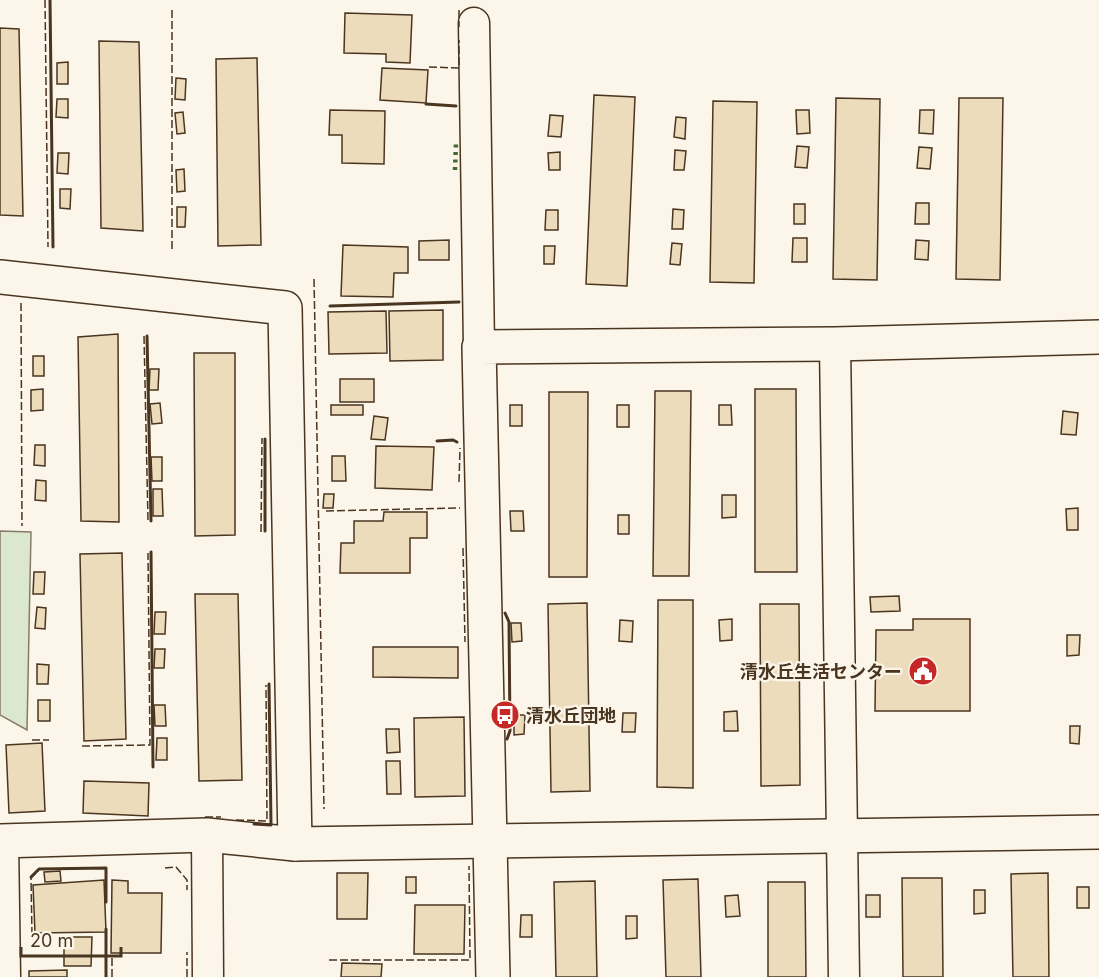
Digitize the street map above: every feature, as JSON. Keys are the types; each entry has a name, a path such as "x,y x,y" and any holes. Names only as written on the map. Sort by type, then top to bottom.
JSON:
{"street":[{"path":"474,23 478,347 493,977"},
{"path":"0,277 285,308 295,844"},
{"path":"478,347 835,344 1099,336"},
{"path":"835,344 844,977"},
{"path":"5,977 1,841 207,835 295,844 1099,832"},
{"path":"207,835 208,977"}],"green space":[{"path":"0,531 31,532 27,730 0,715"}],"building":[{"path":"345,13 412,15 410,63 386,62 386,54 344,53"},
{"path":"0,28 19,29 23,216 0,215"},
{"path":"99,41 139,42 143,231 101,228"},
{"path":"257,58 261,245 218,246 216,59"},
{"path":"68,62 68,84 57,84 57,63"},
{"path":"382,68 428,70 426,103 380,100"},
{"path":"176,78 186,79 185,100 175,99"},
{"path":"594,95 635,97 627,286 586,284"},
{"path":"836,98 880,99 877,280 833,279"},
{"path":"959,98 1003,98 1000,280 956,279"},
{"path":"57,99 68,99 68,118 56,117"},
{"path":"713,101 757,102 754,283 710,282"},
{"path":"330,110 385,111 384,164 342,163 342,135 329,135"},
{"path":"796,110 809,110 810,133 797,134"},
{"path":"920,110 934,110 933,134 919,133"},
{"path":"183,112 185,133 177,134 175,113"},
{"path":"550,115 563,116 561,137 548,136"},
{"path":"676,117 686,118 685,139 674,137"},
{"path":"797,146 809,147 807,168 795,167"},
{"path":"919,147 932,148 930,169 917,168"},
{"path":"675,150 686,151 684,170 674,170"},
{"path":"560,152 560,170 549,170 548,153"},
{"path":"58,153 69,153 68,174 57,173"},
{"path":"184,169 185,191 177,192 176,170"},
{"path":"60,189 71,189 70,209 60,208"},
{"path":"916,203 929,203 929,224 915,224"},
{"path":"794,204 805,204 805,224 794,224"},
{"path":"177,207 186,207 185,227 177,227"},
{"path":"673,209 684,210 683,229 672,229"},
{"path":"546,210 558,210 558,230 545,230"},
{"path":"793,238 807,238 807,262 792,262"},
{"path":"449,240 449,260 419,260 419,241"},
{"path":"916,240 929,241 928,260 915,259"},
{"path":"672,243 682,244 680,265 670,264"},
{"path":"343,245 408,247 408,273 394,273 393,297 341,296"},
{"path":"544,246 555,246 554,264 544,264"},
{"path":"443,310 443,360 390,361 389,311"},
{"path":"386,311 387,353 329,354 328,312"},
{"path":"118,334 119,522 81,521 78,337"},
{"path":"194,353 235,353 235,535 195,536"},
{"path":"33,356 44,356 44,376 33,376"},
{"path":"150,369 159,369 158,390 149,390"},
{"path":"340,379 374,379 374,402 340,402"},
{"path":"43,389 43,410 31,411 31,390"},
{"path":"755,389 796,389 797,572 755,572"},
{"path":"655,391 691,391 689,576 653,576"},
{"path":"549,392 588,392 587,577 549,577"},
{"path":"160,403 162,423 152,424 150,404"},
{"path":"331,405 363,405 363,415 331,415"},
{"path":"510,405 522,405 522,426 510,426"},
{"path":"617,405 629,405 629,427 617,427"},
{"path":"719,405 731,405 732,425 719,425"},
{"path":"1063,411 1078,413 1076,435 1061,434"},
{"path":"374,416 388,418 385,440 371,439"},
{"path":"35,445 45,445 45,466 34,465"},
{"path":"376,446 434,447 432,490 375,488"},
{"path":"332,456 345,456 346,481 332,481"},
{"path":"151,457 162,457 162,481 152,481"},
{"path":"36,480 46,481 46,501 35,500"},
{"path":"153,489 162,489 163,516 153,516"},
{"path":"324,494 334,494 333,508 323,508"},
{"path":"722,495 736,495 736,517 722,518"},
{"path":"1078,508 1078,530 1067,530 1066,509"},
{"path":"510,511 523,511 524,531 511,531"},
{"path":"384,512 427,512 427,538 410,538 410,573 340,573 341,543 354,543 354,521 383,521"},
{"path":"618,515 629,515 629,534 618,534"},
{"path":"122,553 126,739 84,741 80,554"},
{"path":"34,572 45,572 44,594 33,594"},
{"path":"195,594 238,594 242,780 199,781"},
{"path":"899,596 900,611 871,612 870,597"},
{"path":"658,600 693,600 693,788 657,787"},
{"path":"587,603 590,791 551,792 548,604"},
{"path":"760,604 799,604 800,785 761,786"},
{"path":"37,607 46,608 45,629 35,628"},
{"path":"155,612 166,612 165,634 154,634"},
{"path":"732,619 732,640 720,641 719,620"},
{"name":"清水丘生活センター","path":"913,619 970,619 970,711 875,711 876,630 913,630"},
{"path":"620,620 633,621 632,642 619,641"},
{"path":"511,623 521,623 522,641 512,642"},
{"path":"1067,635 1080,635 1079,655 1067,656"},
{"path":"373,647 458,647 458,678 373,677"},
{"path":"155,649 165,649 164,668 154,668"},
{"path":"37,664 49,665 48,684 37,684"},
{"path":"38,700 50,700 50,721 38,721"},
{"path":"154,705 165,705 166,726 155,726"},
{"path":"737,711 738,731 724,731 724,712"},
{"path":"623,713 636,713 635,732 622,732"},
{"path":"514,715 525,715 524,734 514,735"},
{"path":"464,717 465,796 415,797 414,718"},
{"path":"1070,726 1080,726 1079,744 1070,743"},
{"path":"386,729 399,729 400,752 387,753"},
{"path":"157,738 167,738 167,760 156,760"},
{"path":"42,743 45,811 9,813 6,745"},
{"path":"386,761 400,761 401,794 387,794"},
{"path":"84,781 149,783 148,816 83,813"},
{"path":"60,871 61,881 45,882 44,872"},
{"path":"337,873 368,873 367,919 337,919"},
{"path":"1048,873 1049,977 1013,977 1011,874"},
{"path":"406,877 416,877 416,893 406,893"},
{"path":"902,878 942,878 943,977 903,977"},
{"path":"698,879 701,977 666,977 663,880"},
{"path":"104,880 106,932 35,933 33,885"},
{"path":"112,880 128,881 128,893 162,893 161,953 111,953"},
{"path":"595,881 597,977 556,977 554,882"},
{"path":"768,882 805,882 806,977 768,977"},
{"path":"1077,887 1089,887 1089,908 1077,908"},
{"path":"974,890 985,890 985,913 974,914"},
{"path":"738,895 740,916 726,917 725,896"},
{"path":"866,895 880,895 880,917 866,917"},
{"path":"415,905 465,905 464,954 414,954"},
{"path":"521,915 532,915 532,937 520,937"},
{"path":"626,916 637,916 637,938 626,939"},
{"path":"64,937 92,937 91,966 64,966"},
{"path":"342,963 382,964 381,977 341,977"},
{"path":"67,970 67,977 29,977 29,971"}],"hedge":[{"path":"455,170 456,143"}],"fence":[{"path":"45,0 48,247"},
{"path":"172,9 172,249"},
{"path":"459,10 459,27"},
{"path":"429,67 459,68 459,40"},
{"path":"314,279 324,809"},
{"path":"21,303 22,526"},
{"path":"144,336 148,521"},
{"path":"261,532 262,438"},
{"path":"459,482 460,448"},
{"path":"415,509 460,508"},
{"path":"326,511 410,509"},
{"path":"463,548 465,642"},
{"path":"82,746 150,745 148,553"},
{"path":"236,820 267,821 266,685"},
{"path":"32,740 49,740"},
{"path":"205,817 221,817"},
{"path":"329,960 470,960 469,866"},
{"path":"165,868 176,867 187,880 187,890"},
{"path":"32,935 31,878 39,870"},
{"path":"187,952 187,977"},
{"path":"112,958 112,977"}],"wall":[{"path":"50,0 53,247"},
{"path":"426,104 456,106"},
{"path":"330,306 459,302"},
{"path":"147,336 151,521"},
{"path":"265,439 265,531"},
{"path":"437,441 457,442"},
{"path":"151,552 153,767"},
{"path":"505,613 509,622 510,731 507,739"},
{"path":"254,824 271,825 269,684"},
{"path":"31,877 39,869 106,868 106,902"},
{"path":"106,929 106,977"}],"place":[{"name":"清水丘生活センター","path":"923,671"},
{"name":"清水丘団地","path":"505,715"}]}
